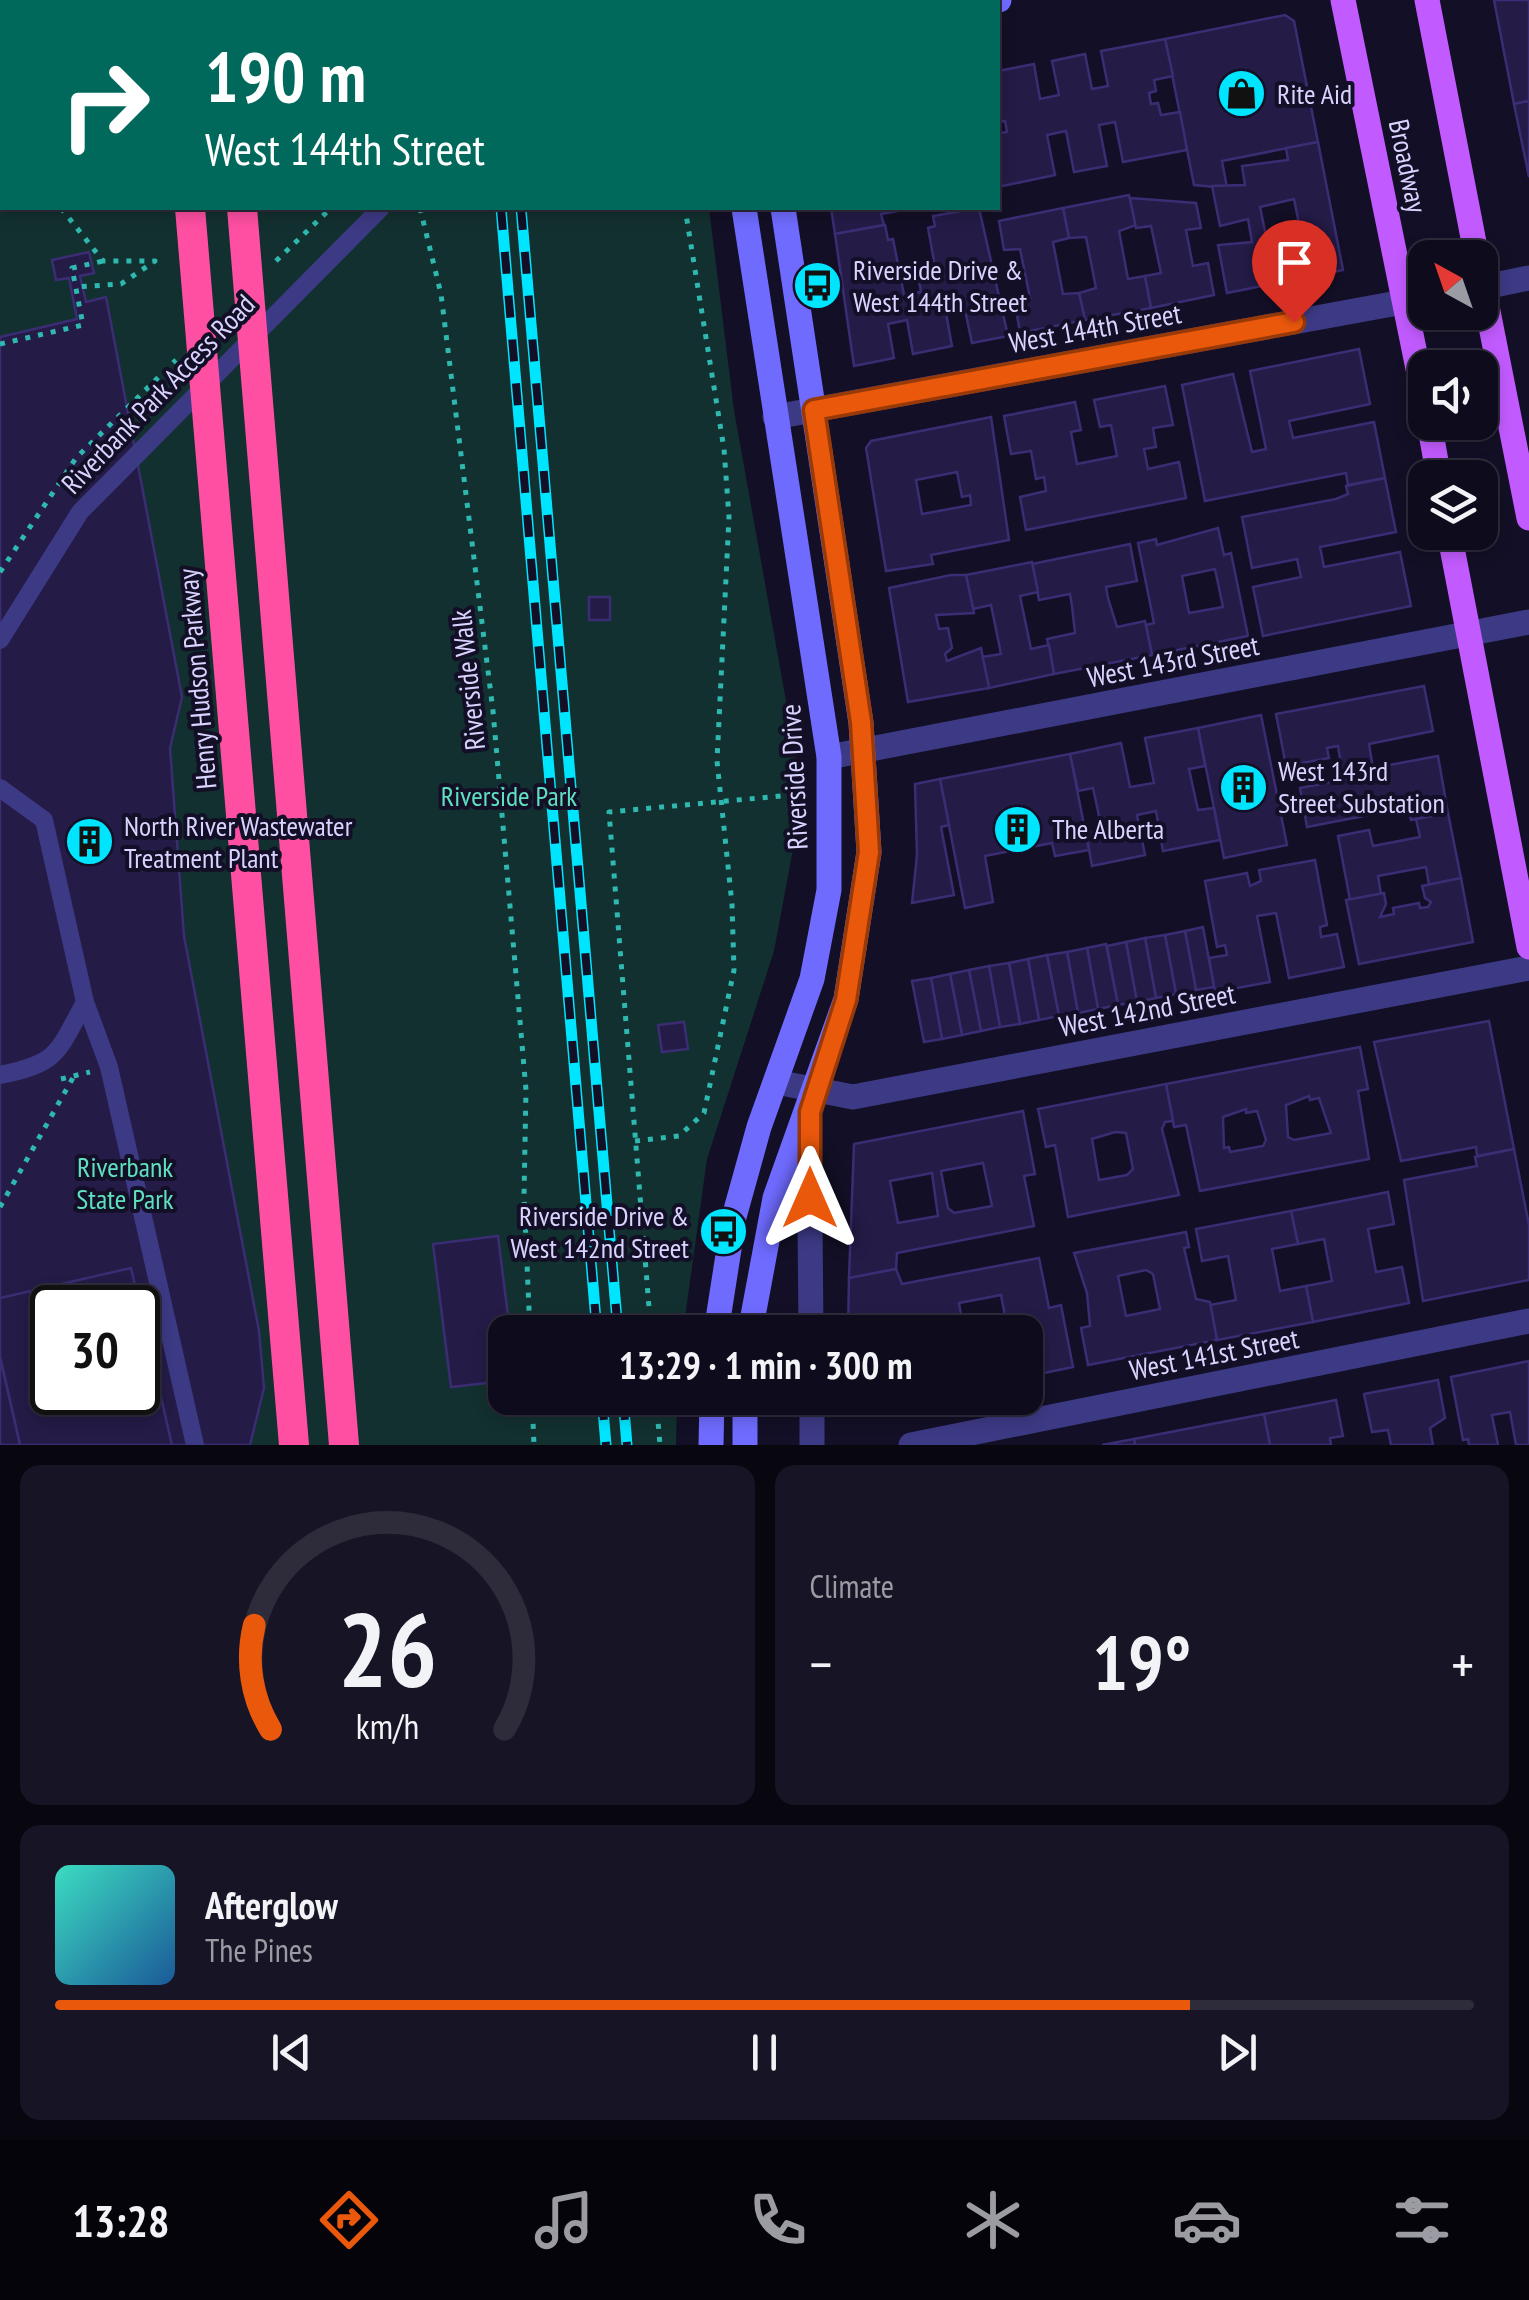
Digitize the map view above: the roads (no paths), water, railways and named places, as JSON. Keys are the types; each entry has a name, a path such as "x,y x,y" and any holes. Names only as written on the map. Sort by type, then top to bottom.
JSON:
{"highway":[{"name":"Henry Hudson Parkway","path":"190,210 294,1445"},
{"path":"242,210 344,1445"}],"main road":[{"name":"Broadway","path":"1343,0 1408,267"},
{"name":"Broadway","path":"1427,0 1466,240"},
{"name":"Riverside Drive","path":"719,1315 734,1217 812,980 829,890 829,757 744,210"},
{"path":"753,1315 775,1198 846,1000 866,896 869,852 864,750 783,210"},
{"path":"1491,330 1529,518"},
{"path":"1452,550 1529,948"},
{"path":"712,1415 712,1445"},
{"path":"745,1415 745,1445"}],"street":[{"path":"1498,281 1529,278"},
{"name":"West 144th Street","path":"776,417 1408,301"},
{"name":"West 143rd Street","path":"829,757 1529,622"},
{"name":"West 142nd Street","path":"776,1082 813,1100 852,1097 1529,968"},
{"path":"811,1315 813,1100"},
{"name":"West 141st Street","path":"911,1445 1529,1321"},
{"path":"812,1415 812,1445"}],"lane":[{"name":"Riverbank Park Access Road","path":"0,640 80,512 380,210"},
{"path":"0,788 44,820 85,1002 110,1067 195,1445"},
{"path":"0,1075 42,1066 61,1045 85,1002"}],"railway":[{"path":"501,210 596,1315"},
{"path":"521,210 617,1315"},
{"path":"603,1415 606,1445"},
{"path":"624,1415 627,1445"}],"place":[{"name":"Rite Aid","path":"1242,94"},
{"name":"Riverside Drive & West 144th Street","path":"818,286"},
{"name":"West 143rd Street Substation","path":"1243,787"},
{"name":"The Alberta","path":"1017,829"},
{"name":"North River Wastewater Treatment Plant","path":"89,842"},
{"name":"Riverside Drive & West 142nd Street","path":"724,1232"}],"park label":[{"name":"Riverside Park","path":"509,796"},
{"name":"Riverbank State Park","path":"125,1183"}]}
